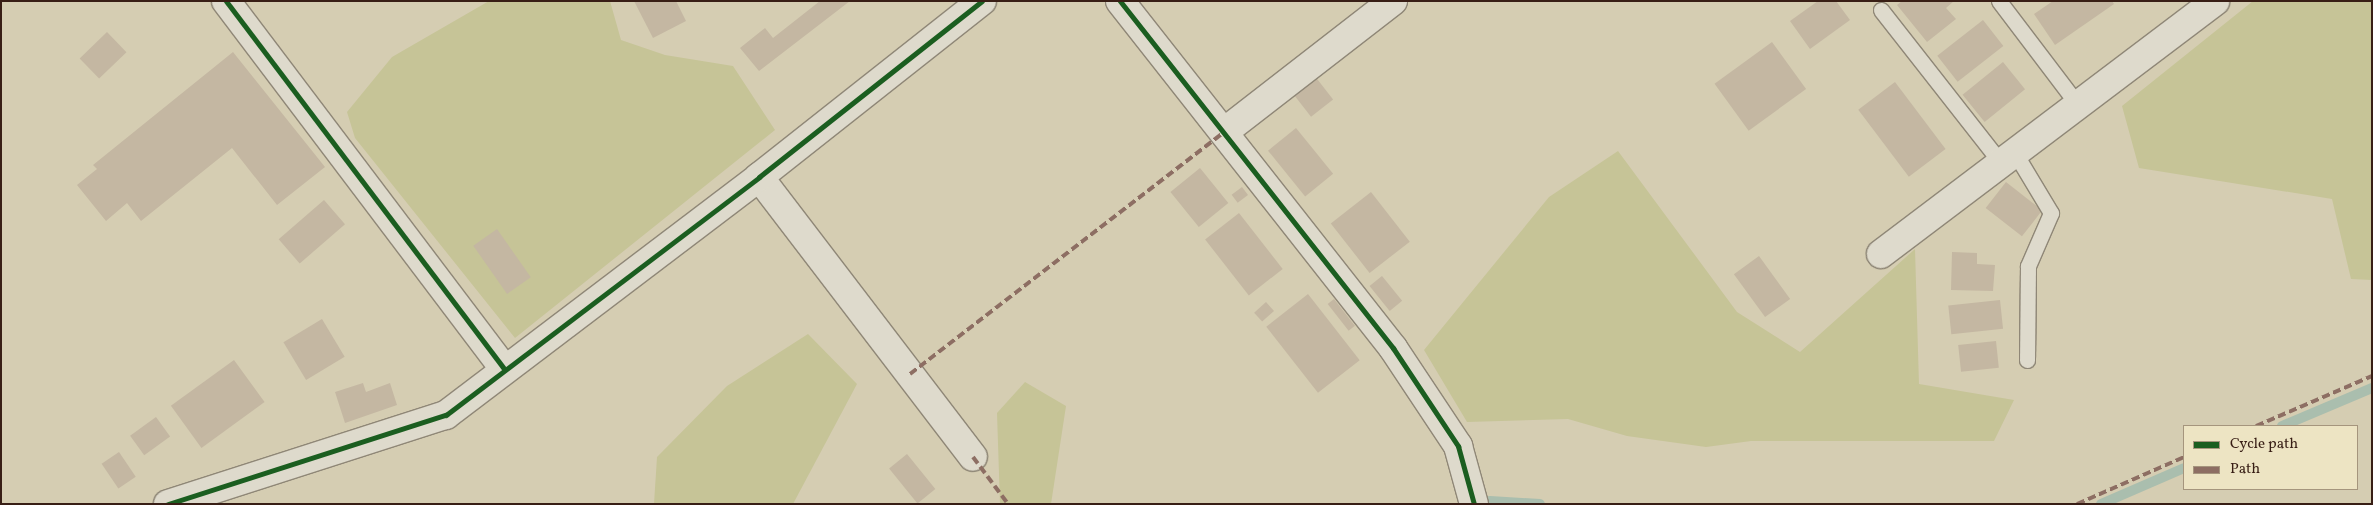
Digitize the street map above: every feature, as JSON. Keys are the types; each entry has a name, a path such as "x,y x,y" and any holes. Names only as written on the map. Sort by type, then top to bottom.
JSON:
{"street":[{"path":"226,1 504,368"},
{"path":"168,504 446,414 504,368 759,177 982,1"},
{"path":"1120,1 1393,348 1458,446 1474,504"},
{"path":"1224,132 1393,1"},
{"path":"1881,254 2215,1"},
{"path":"759,177 973,457"}],"lane":[{"path":"2000,1 2078,105"},
{"path":"1882,10 2008,158 2051,213 2028,266 2026,360"}],"shaded area":[{"path":"489,1 610,1 621,40 665,55 733,66 775,130 515,338 355,138 347,112 392,57"},
{"path":"2253,1 2372,1 2372,280 2351,279 2332,199 2139,168 2122,106"},
{"path":"1618,151 1737,312 1800,352 1915,249 1919,384 2014,400 1994,441 1751,441 1706,447 1627,436 1568,419 1467,422 1424,350 1549,197"},
{"path":"808,334 857,384 793,504 654,504 657,457 727,386"},
{"path":"1025,382 1066,406 1051,504 1000,504 997,413"}],"building":[{"path":"634,1 676,1 686,21 653,38"},
{"path":"820,1 850,1 759,71 740,48 765,28 773,38"},
{"path":"1818,1 1836,1 1850,20 1810,49 1790,21"},
{"path":"1902,1 1954,1 1946,8 1956,19 1927,42 1897,5"},
{"path":"2053,1 2112,1 2114,4 2055,45 2034,14"},
{"path":"1983,20 2003,46 1958,82 1937,56"},
{"path":"107,32 126,52 99,79 80,58"},
{"path":"1772,42 1806,89 1749,131 1715,84"},
{"path":"233,52 325,167 277,205 232,148 141,221 127,203 106,221 77,185 97,169 93,165"},
{"path":"2003,62 2025,89 1985,122 1963,95"},
{"path":"1314,75 1333,99 1311,117 1292,92"},
{"path":"1895,82 1946,149 1909,177 1858,110"},
{"path":"1296,128 1333,174 1305,197 1268,151"},
{"path":"1200,168 1228,203 1199,227 1170,192"},
{"path":"2006,182 2042,210 2022,236 1986,208"},
{"path":"1242,187 1248,195 1238,203 1232,195"},
{"path":"1371,192 1410,242 1370,273 1331,223"},
{"path":"324,200 345,224 300,264 279,239"},
{"path":"1239,213 1283,269 1249,295 1205,239"},
{"path":"497,229 531,277 507,294 473,246"},
{"path":"1952,252 1977,253 1977,264 1995,265 1993,291 1951,290"},
{"path":"1759,256 1790,299 1765,317 1734,274"},
{"path":"1382,276 1402,301 1390,311 1370,286"},
{"path":"1308,294 1360,360 1318,393 1266,327"},
{"path":"1334,299 1355,326 1349,331 1328,304"},
{"path":"2000,300 2003,329 1951,334 1948,305"},
{"path":"1266,302 1274,311 1262,322 1254,313"},
{"path":"322,319 345,357 306,380 283,342"},
{"path":"1996,341 1999,368 1961,372 1958,345"},
{"path":"234,360 265,402 201,448 171,406"},
{"path":"363,383 366,392 390,383 397,405 345,423 335,392"},
{"path":"156,417 170,436 144,455 130,436"},
{"path":"119,452 136,477 118,489 102,464"},
{"path":"907,454 935,489 917,503 889,468"}],"waterway":[{"path":"2284,425 2372,388"},
{"path":"2101,504 2183,468"},
{"path":"1490,501 1540,504"}],"marked path":[{"path":"910,374 1224,132"},
{"path":"2258,425 2372,376"},
{"path":"973,457 1008,504"},
{"path":"2077,504 2183,457"}],"cycle path":[{"path":"226,1 504,368"},
{"path":"168,504 446,415 759,177 982,1"},
{"path":"1120,1 1393,348 1458,446 1474,504"}]}
